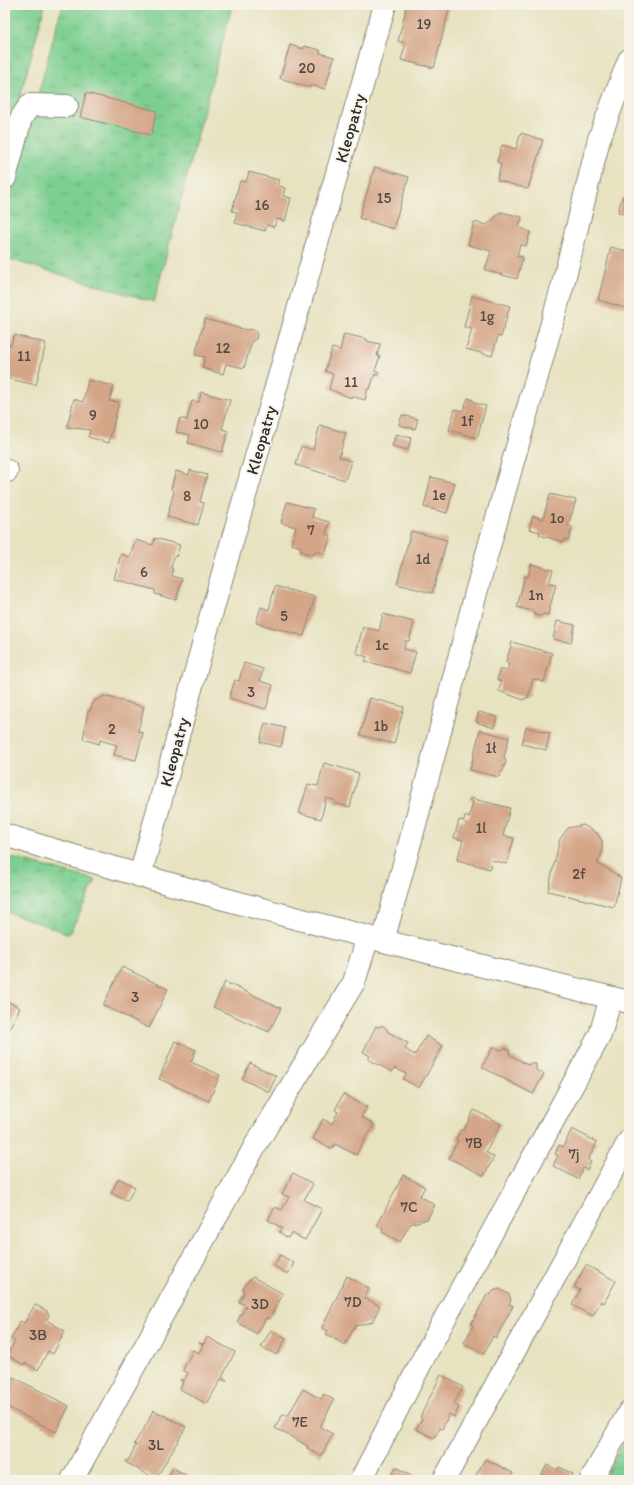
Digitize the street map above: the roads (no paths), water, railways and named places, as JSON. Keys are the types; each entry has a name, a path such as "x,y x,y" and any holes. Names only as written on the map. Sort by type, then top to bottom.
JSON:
{"street":[{"name":"Kleopatry","path":"140,876 211,615 385,5"},
{"path":"72,1480 255,1146 354,982 376,939 432,762 477,589 563,284 599,139 629,60"},
{"path":"5,178 21,118 30,105 67,106"},
{"path":"5,835 140,876 376,939 620,1000 425,1356 361,1480"},
{"path":"444,1480 629,1141"},
{"path":"591,1480 629,1412"}]}
